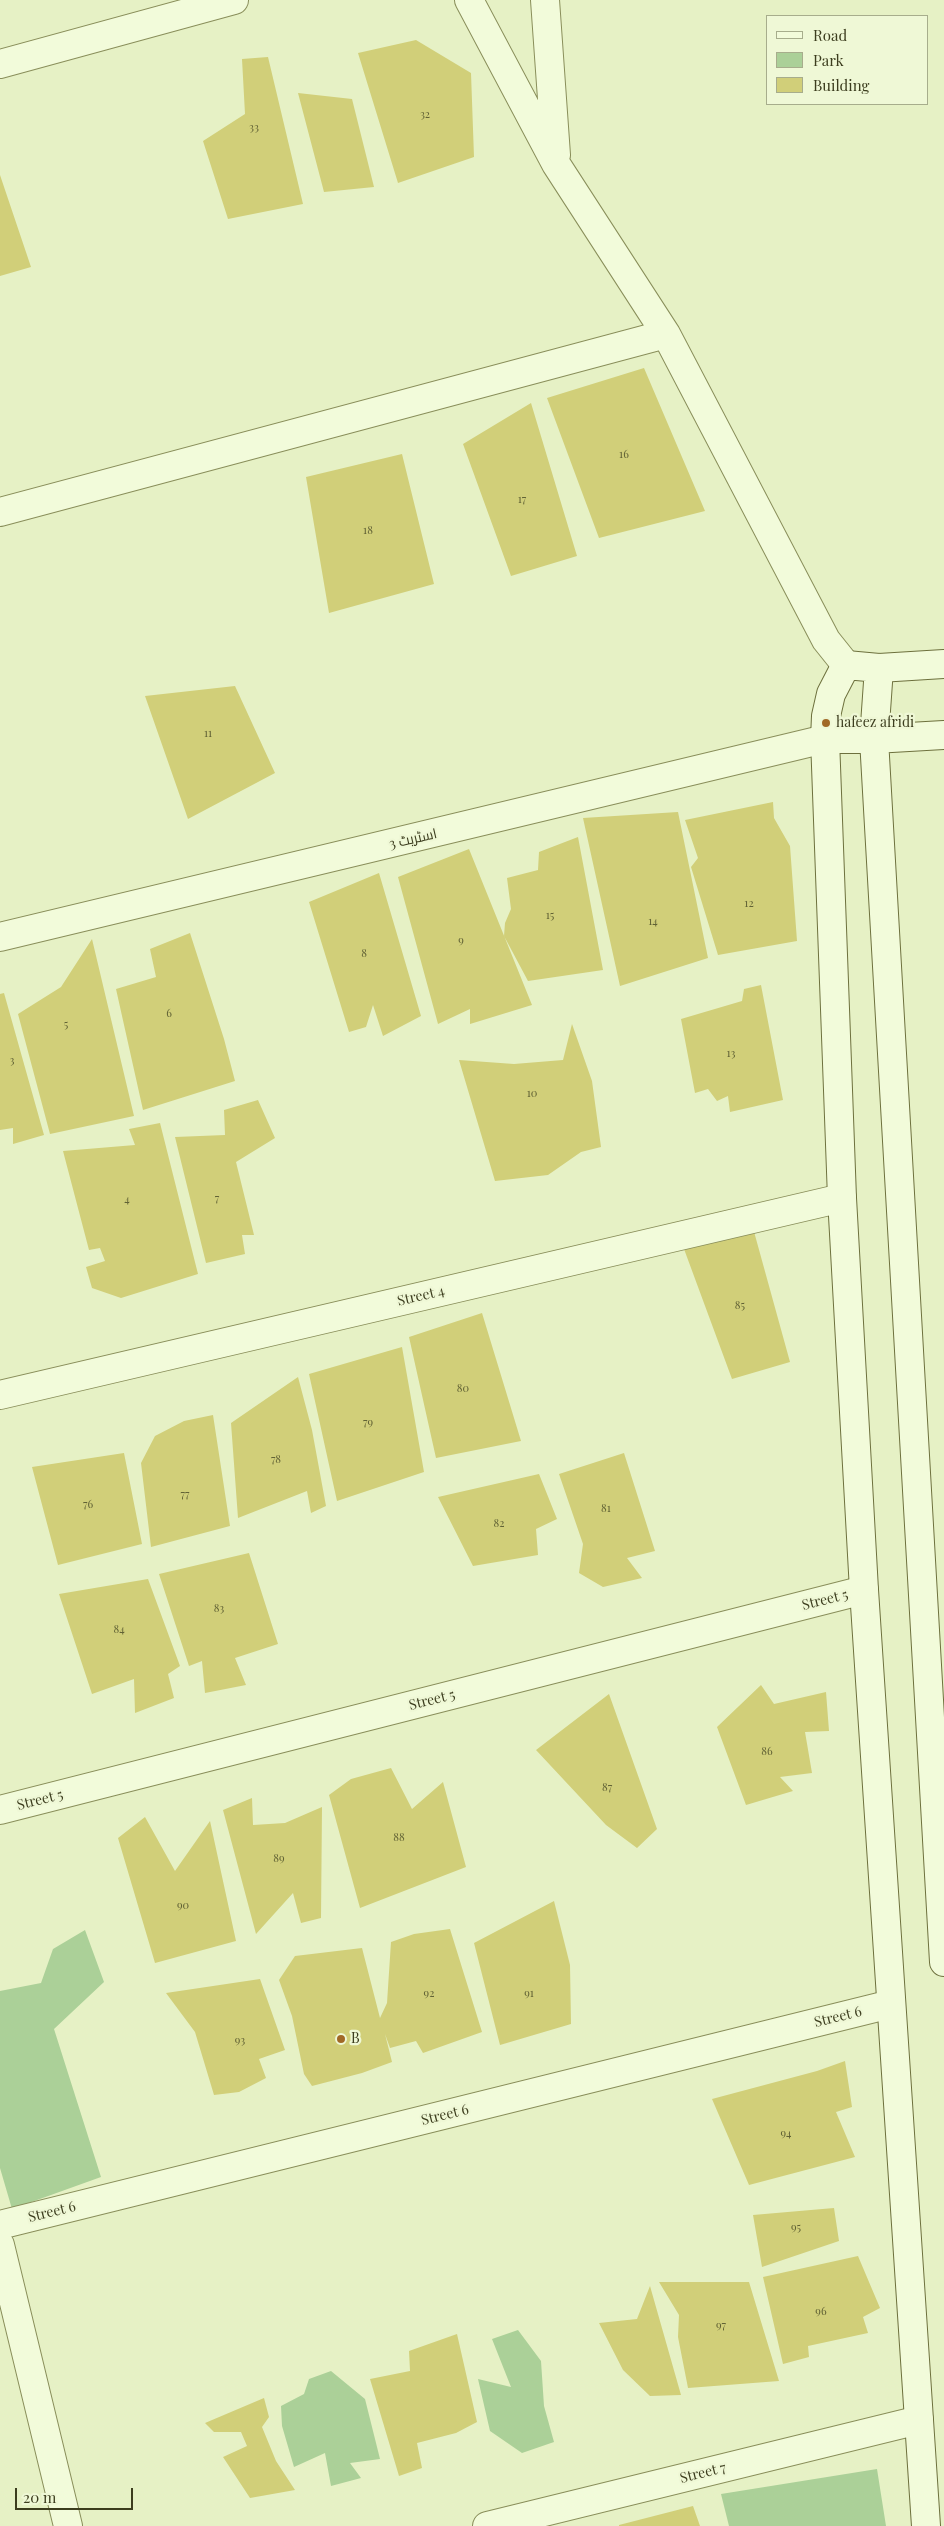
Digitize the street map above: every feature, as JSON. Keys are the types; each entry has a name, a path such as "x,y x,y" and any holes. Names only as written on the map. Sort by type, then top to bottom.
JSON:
{"street":[{"path":"0,64 234,0"},
{"path":"469,0 556,164 666,334 826,640 846,665 879,668 944,664"},
{"path":"545,0 556,164"},
{"path":"0,512 666,334"},
{"path":"846,665 831,694 826,716 825,739 842,1198 864,1590 926,2526"},
{"path":"879,668 874,739 944,1962"},
{"name":"اسٹریٹ 3","path":"0,937 825,739 874,739 944,735"},
{"name":"Street 4","path":"0,1395 842,1198"},
{"name":"Street 5","path":"0,1810 864,1590"},
{"name":"Street 6","path":"0,2224 891,2004"},
{"path":"0,2245 68,2526"},
{"name":"Street 7","path":"487,2526 918,2420"}],"green space":[{"path":"85,1930 104,1982 54,2029 101,2177 12,2209 0,2168 0,1991 41,1983 53,1949"},
{"path":"518,2330 541,2361 544,2406 554,2442 522,2453 490,2431 478,2379 511,2387 492,2339"},
{"path":"331,2371 365,2399 380,2459 350,2463 361,2478 331,2486 325,2453 294,2467 282,2426 281,2406 304,2394 309,2379"},
{"path":"877,2469 886,2526 729,2526 721,2494"}],"building":[{"path":"416,40 471,73 474,157 398,183 358,53"},
{"path":"268,57 303,204 228,219 203,141 245,114 242,59"},
{"path":"298,93 352,99 374,187 324,192"},
{"path":"0,175 31,267 0,276"},
{"path":"644,368 705,511 599,538 547,398"},
{"path":"531,403 577,556 511,576 463,444"},
{"path":"402,454 434,584 329,613 306,477"},
{"path":"235,686 275,773 188,819 145,696"},
{"path":"773,802 774,818 790,846 797,941 718,955 691,867 698,858 685,820"},
{"path":"678,812 708,958 620,986 583,818"},
{"path":"578,837 603,970 528,981 504,936 505,923 511,909 507,878 538,870 539,852"},
{"path":"469,849 532,1005 470,1024 470,1009 438,1024 398,877"},
{"path":"379,873 421,1016 383,1036 373,1005 366,1027 349,1032 309,902"},
{"path":"190,933 224,1039 235,1081 143,1110 116,989 156,977 150,949"},
{"path":"92,939 134,1116 50,1134 18,1014 61,987"},
{"path":"761,985 783,1100 730,1112 728,1096 717,1101 708,1089 695,1093 681,1019 742,1001 744,989"},
{"path":"4,993 44,1135 13,1144 13,1128 0,1130 0,994"},
{"path":"572,1024 592,1081 601,1147 581,1152 548,1175 495,1181 459,1060 514,1064 563,1060"},
{"path":"258,1100 275,1138 236,1162 254,1235 242,1235 245,1254 206,1263 175,1137 225,1135 224,1110"},
{"path":"160,1123 198,1274 121,1298 92,1288 86,1267 105,1261 100,1248 89,1250 63,1151 135,1145 129,1129"},
{"path":"753,1228 790,1362 732,1379 684,1249"},
{"path":"482,1313 521,1441 436,1458 409,1337"},
{"path":"402,1347 424,1472 337,1501 309,1374"},
{"path":"298,1377 312,1430 326,1506 311,1513 307,1491 238,1518 231,1423"},
{"path":"213,1415 230,1526 151,1547 141,1463 155,1436 184,1421"},
{"path":"124,1453 142,1544 58,1565 32,1467"},
{"path":"624,1453 655,1551 627,1558 642,1578 603,1587 579,1573 583,1544 559,1474"},
{"path":"539,1474 557,1519 536,1529 538,1555 473,1566 438,1497"},
{"path":"249,1553 278,1644 235,1658 246,1685 205,1693 202,1661 189,1666 159,1574"},
{"path":"148,1579 180,1666 168,1674 174,1698 135,1713 134,1679 92,1694 59,1594"},
{"path":"761,1685 774,1704 826,1692 829,1731 805,1732 812,1773 780,1777 793,1791 746,1805 717,1727"},
{"path":"609,1694 657,1829 637,1848 606,1825 536,1750"},
{"path":"391,1768 412,1809 443,1782 466,1867 360,1908 329,1795 351,1779"},
{"path":"252,1798 253,1825 285,1823 322,1807 321,1918 301,1923 293,1893 256,1934 223,1810"},
{"path":"145,1817 175,1871 210,1821 236,1941 155,1963 118,1838"},
{"path":"554,1901 570,1965 571,2024 500,2045 474,1943"},
{"path":"450,1929 482,2032 423,2053 416,2041 390,2048 385,2034 392,2062 362,2073 312,2086 304,2074 292,2016 279,1980 295,1956 362,1948 380,2018 387,2003 391,1942 414,1934"},
{"path":"260,1979 285,2050 259,2059 266,2078 239,2092 214,2095 195,2032 166,1993"},
{"path":"845,2061 852,2107 836,2112 855,2157 749,2185 712,2099 817,2071"},
{"path":"834,2208 839,2241 762,2267 753,2215"},
{"path":"858,2256 880,2308 863,2317 868,2333 808,2346 809,2357 783,2364 763,2277"},
{"path":"659,2282 749,2282 779,2381 688,2388 678,2337 679,2315"},
{"path":"650,2286 681,2395 650,2396 623,2370 599,2323 637,2319"},
{"path":"457,2334 477,2422 456,2433 417,2443 422,2468 399,2476 370,2379 410,2371 409,2351"},
{"path":"264,2398 269,2417 262,2427 276,2461 295,2490 250,2498 223,2457 247,2446 241,2432 214,2432 205,2423"},
{"path":"693,2506 700,2526 619,2526 619,2525"}],"place":[{"name":"hafeez afridi","path":"826,723"},
{"name":"B","path":"341,2039"}]}
